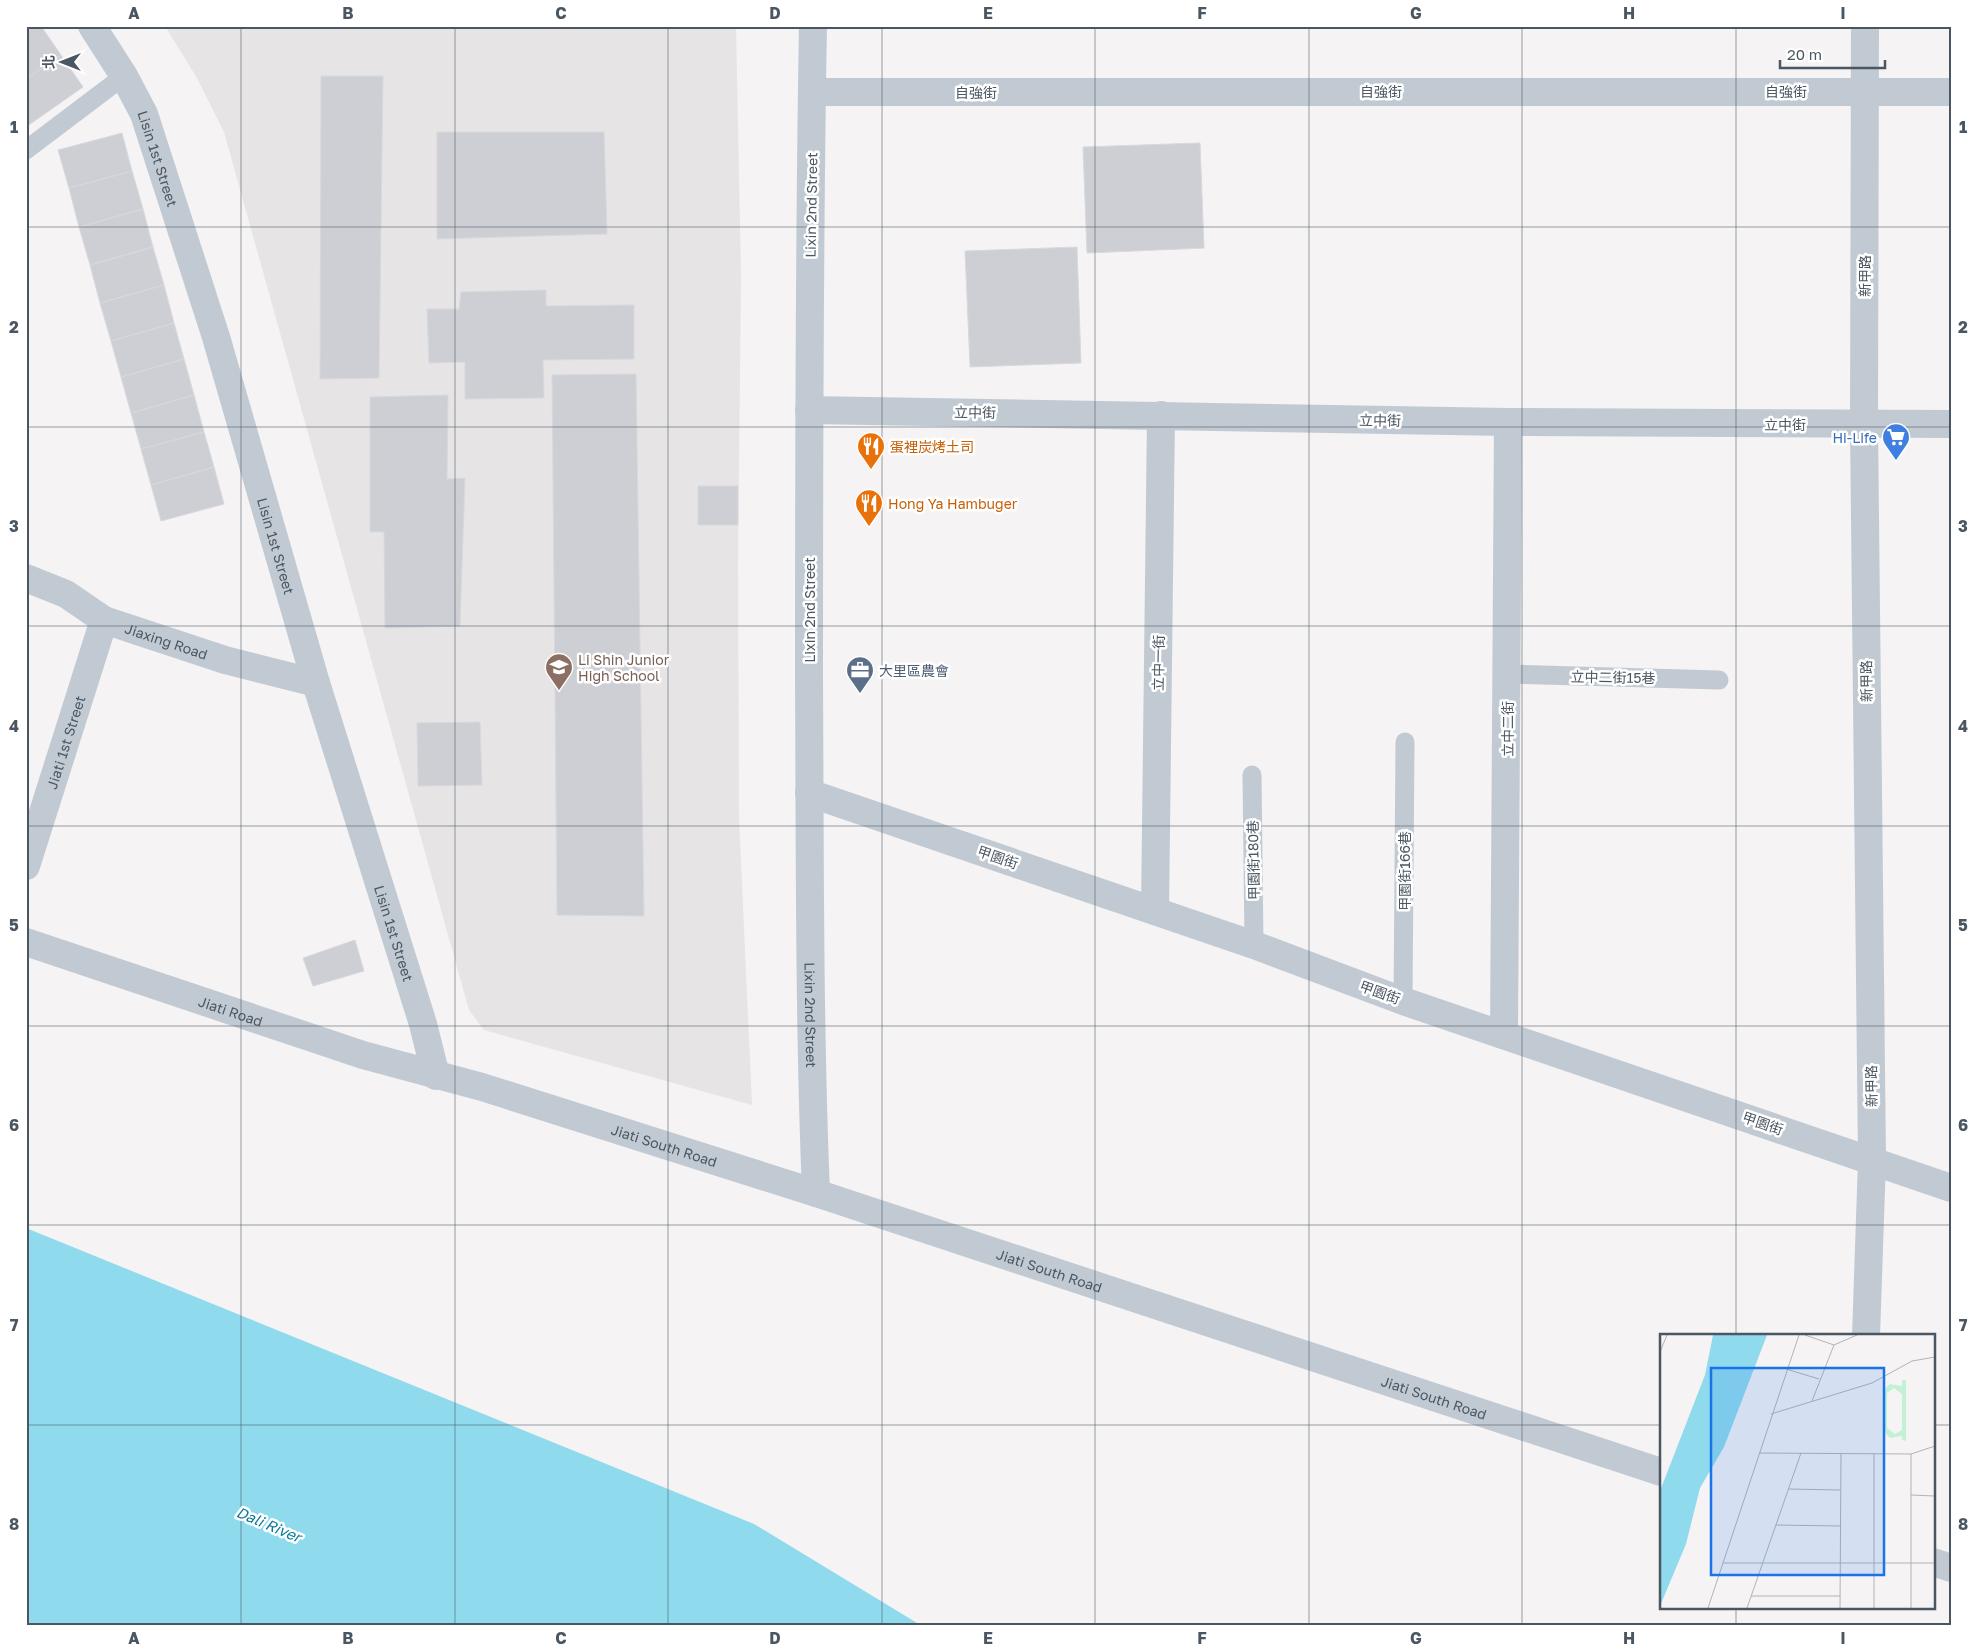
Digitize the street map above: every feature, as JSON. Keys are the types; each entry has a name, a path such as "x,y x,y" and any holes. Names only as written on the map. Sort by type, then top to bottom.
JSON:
{"street":[{"name":"Lisin 1st Street","path":"92,26 124,76 144,114 213,328 316,683 423,1024 436,1076"},
{"name":"Lixin 2nd Street","path":"813,26 809,410 810,793 813,1121 816,1193"},
{"name":"新甲路","path":"1865,26 1864,425 1872,1160 1866,1334"},
{"name":"自強街","path":"812,92 1951,92"},
{"name":"立中街","path":"809,410 1508,422 1951,424"},
{"name":"立中一街","path":"1155,910 1161,415"},
{"name":"立中二街","path":"1504,1035 1508,422"},
{"name":"Jiaxing Road","path":"26,578 66,594 104,620 225,660 316,683"},
{"name":"Jiati 1st Street","path":"26,866 104,620"},
{"name":"甲園街","path":"810,793 1155,910 1404,1001 1951,1188"},
{"name":"Jiati Road","path":"26,942 363,1055 436,1076"},
{"name":"Jiati South Road","path":"436,1076 482,1088 816,1193 1660,1472"},
{"path":"1934,1562 1951,1568"}],"lane":[{"path":"26,150 124,76"},
{"name":"立中二街15巷","path":"1507,674 1718,680"},
{"name":"甲園街166巷","path":"1404,1001 1405,742"},
{"name":"甲園街180巷","path":"1252,775 1254,945"}],"shaded area":[{"name":"Li Shin Junior High School","path":"165,26 736,26 741,275 738,565 739,818 752,1105 484,1030 469,1010 224,132 197,78"}],"water":[{"name":"Dali River","path":"26,1228 754,1524 922,1626 26,1626"}],"building":[{"path":"34,26 41,26 61,55 26,79 26,32"},
{"path":"61,55 83,87 26,127 26,79"},
{"path":"321,76 383,76 379,378 320,379"},
{"path":"437,132 604,132 607,234 437,239"},
{"path":"122,133 132,171 69,188 58,150"},
{"path":"1200,143 1204,248 1087,253 1083,147"},
{"path":"132,171 143,209 79,227 69,188"},
{"path":"143,209 153,247 90,265 79,227"},
{"path":"153,247 164,285 100,303 90,265"},
{"path":"1077,247 1081,363 970,367 965,251"},
{"path":"164,285 174,323 111,341 100,303"},
{"path":"546,290 546,306 634,305 634,359 543,360 544,398 465,399 465,362 429,363 427,309 459,309 461,292"},
{"path":"174,323 184,359 121,377 111,341"},
{"path":"184,359 194,395 131,413 121,377"},
{"path":"636,374 644,916 557,915 552,375"},
{"path":"194,395 204,432 141,449 131,413"},
{"path":"448,395 447,479 465,478 460,626 385,628 384,532 370,532 370,397"},
{"path":"204,432 214,467 151,485 141,449"},
{"path":"214,467 224,504 161,521 151,485"},
{"path":"698,486 738,486 738,525 698,525"},
{"path":"480,722 482,785 418,786 417,723"},
{"path":"355,940 364,971 313,986 303,958"}],"place":[{"name":"Hi-Life","path":"1896,461"},
{"name":"蛋裡炭烤土司","path":"871,470"},
{"name":"Hong Ya Hambuger","path":"869,527"},
{"name":"Li Shin Junior High School","path":"559,691"},
{"name":"大里區農會","path":"860,694"}]}
